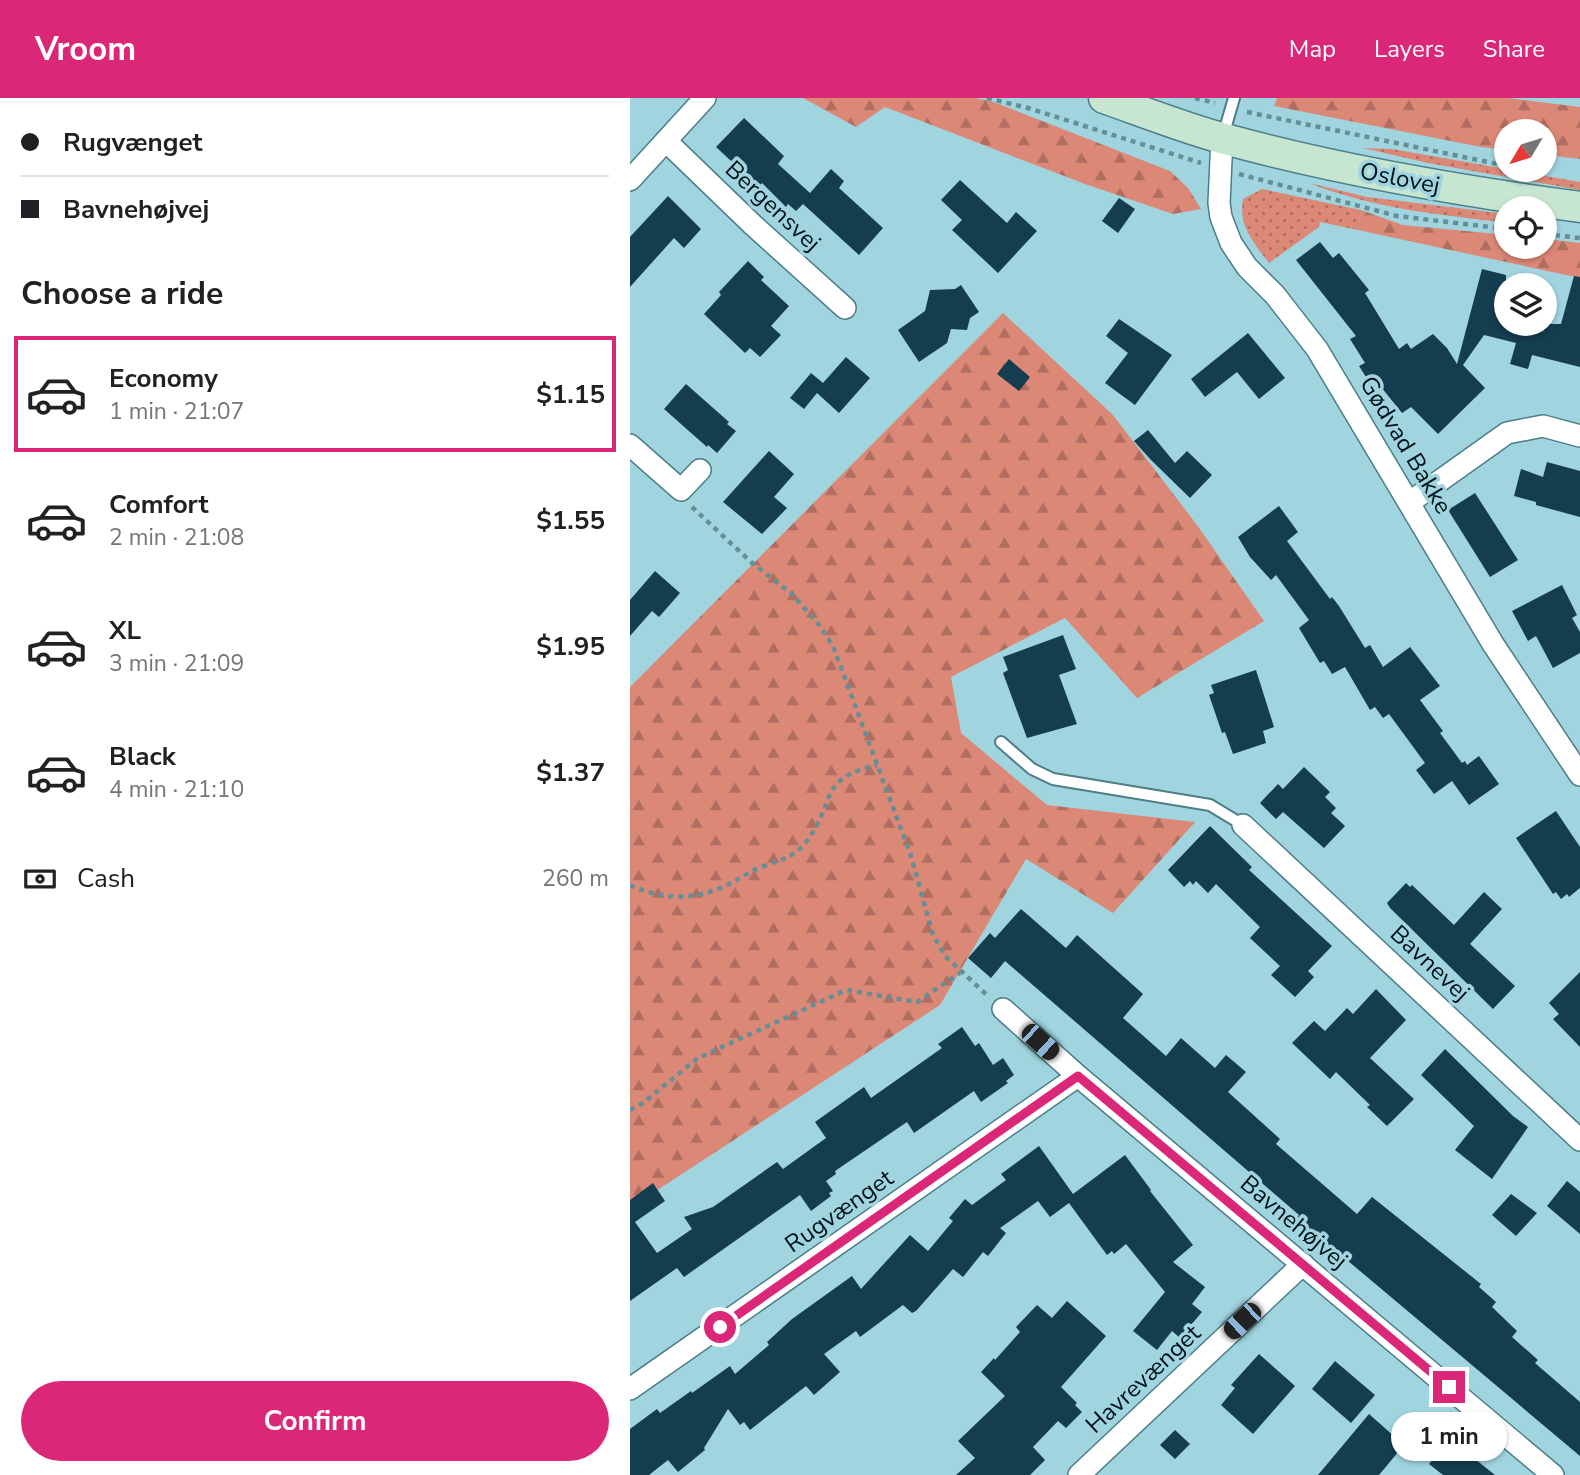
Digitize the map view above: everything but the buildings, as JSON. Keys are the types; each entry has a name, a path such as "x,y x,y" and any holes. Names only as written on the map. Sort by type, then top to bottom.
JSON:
{"street":[{"path":"630,180 705,98"},
{"name":"Oslovej","path":"1104,98 1222,138 1480,194 1580,206"},
{"name":"Gødvad Bakke","path":"1222,138 1219,203 1221,217 1231,243 1247,267 1275,295 1317,349 1493,644 1580,775"},
{"name":"Bergensvej","path":"666,141 845,308"},
{"path":"1410,502 1507,433 1543,426 1580,436"},
{"path":"630,445 681,490 700,470"},
{"name":"Bavnevej","path":"1243,825 1580,1140"},
{"name":"Bavnehøjvej","path":"1003,1009 1078,1076 1553,1475"},
{"name":"Rugvænget","path":"630,1390 1078,1076"},
{"name":"Havrevænget","path":"1079,1475 1303,1264"}],"lane":[{"path":"1222,138 1233,103"},
{"path":"1001,742 1032,769 1054,779 1210,805 1243,825"}],"path":[{"path":"1195,98 1233,103 1494,163"},
{"path":"1557,235 1580,238"},
{"path":"681,490 690,505 751,562 792,594 833,646 911,856 933,935 945,956 960,973 1003,1009"},
{"path":"630,885 661,897 688,897 721,887 761,867 793,856 807,841 833,786 845,775 877,765"},
{"path":"630,1110 643,1103 698,1058 846,990 918,1002 960,973"}],"green space":[{"path":"803,98 974,98 991,101 1170,171 1188,188 1201,209 1173,214 1085,184 885,107 856,127"},
{"path":"1277,98 1508,98 1580,107 1580,159 1558,156 1558,119 1494,119 1494,148 1274,106"},
{"path":"1363,148 1392,149 1494,167 1494,175"},
{"path":"1558,178 1580,182 1580,190 1535,182 1558,182"},
{"path":"1309,183 1367,197 1494,212 1494,221 1382,205"},
{"path":"1262,189 1361,210 1358,230 1320,222 1319,227 1269,263 1248,234 1242,209 1243,199"},
{"path":"1361,210 1403,225 1494,234 1494,259 1557,259 1557,240 1580,243 1580,278 1557,273 1358,230"},
{"path":"1003,313 1113,415 1197,525 1264,621 1137,698 1065,618 951,677 961,733 1047,805 1195,822 1113,913 1026,859 940,1005 630,1208 630,687"}],"route":[{"path":"720,1327 1078,1076 1449,1387"}]}
